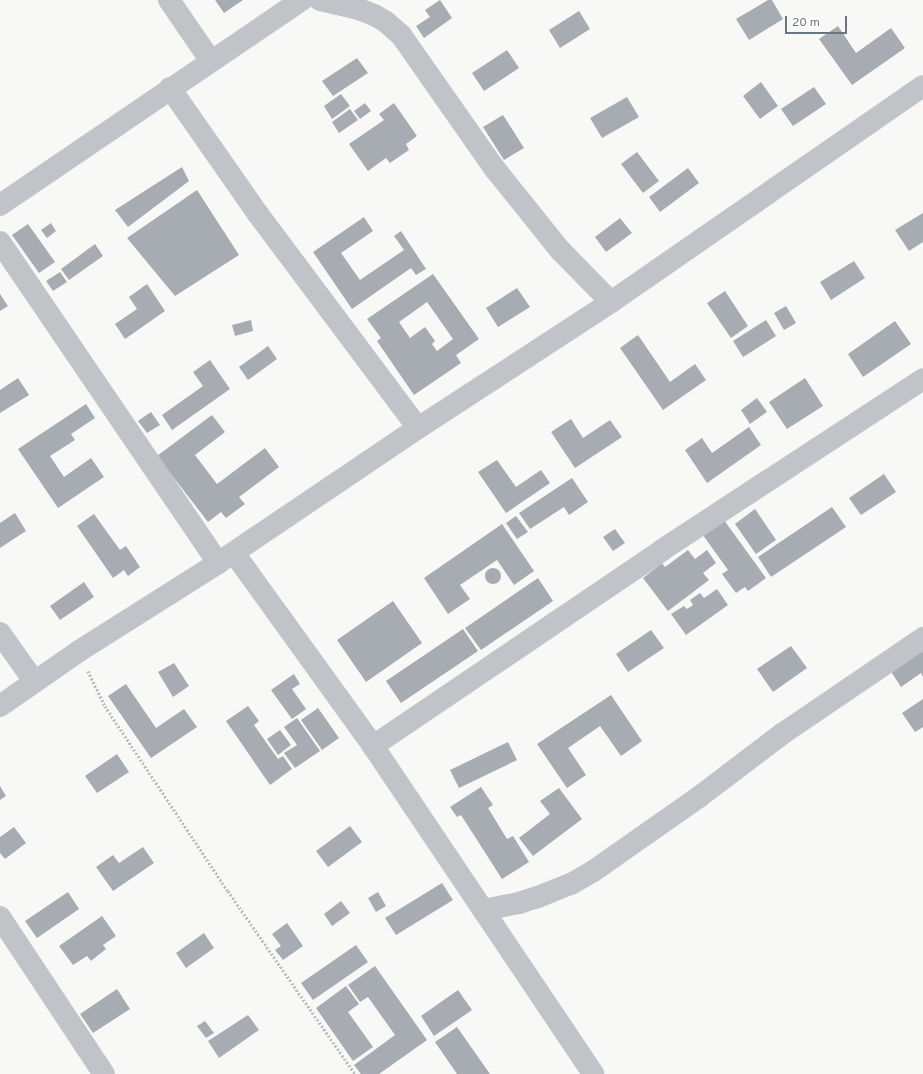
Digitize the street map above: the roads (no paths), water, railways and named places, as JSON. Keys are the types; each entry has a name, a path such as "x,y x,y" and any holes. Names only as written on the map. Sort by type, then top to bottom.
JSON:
{"street":[{"path":"169,0 211,61"},
{"path":"0,205 170,88 302,0"},
{"path":"320,0 359,8 386,22 400,35 495,169 560,250 611,302"},
{"path":"0,706 79,651 226,558 418,428 611,302 923,86"},
{"path":"170,88 258,214 418,428"},
{"path":"0,242 226,558 373,746 593,1074"},
{"path":"373,746 662,550 923,379"},
{"path":"0,633 34,681"},
{"path":"483,910 519,903 538,897 571,884 592,872 699,797 782,734 923,638"},
{"path":"0,917 104,1074"}]}
